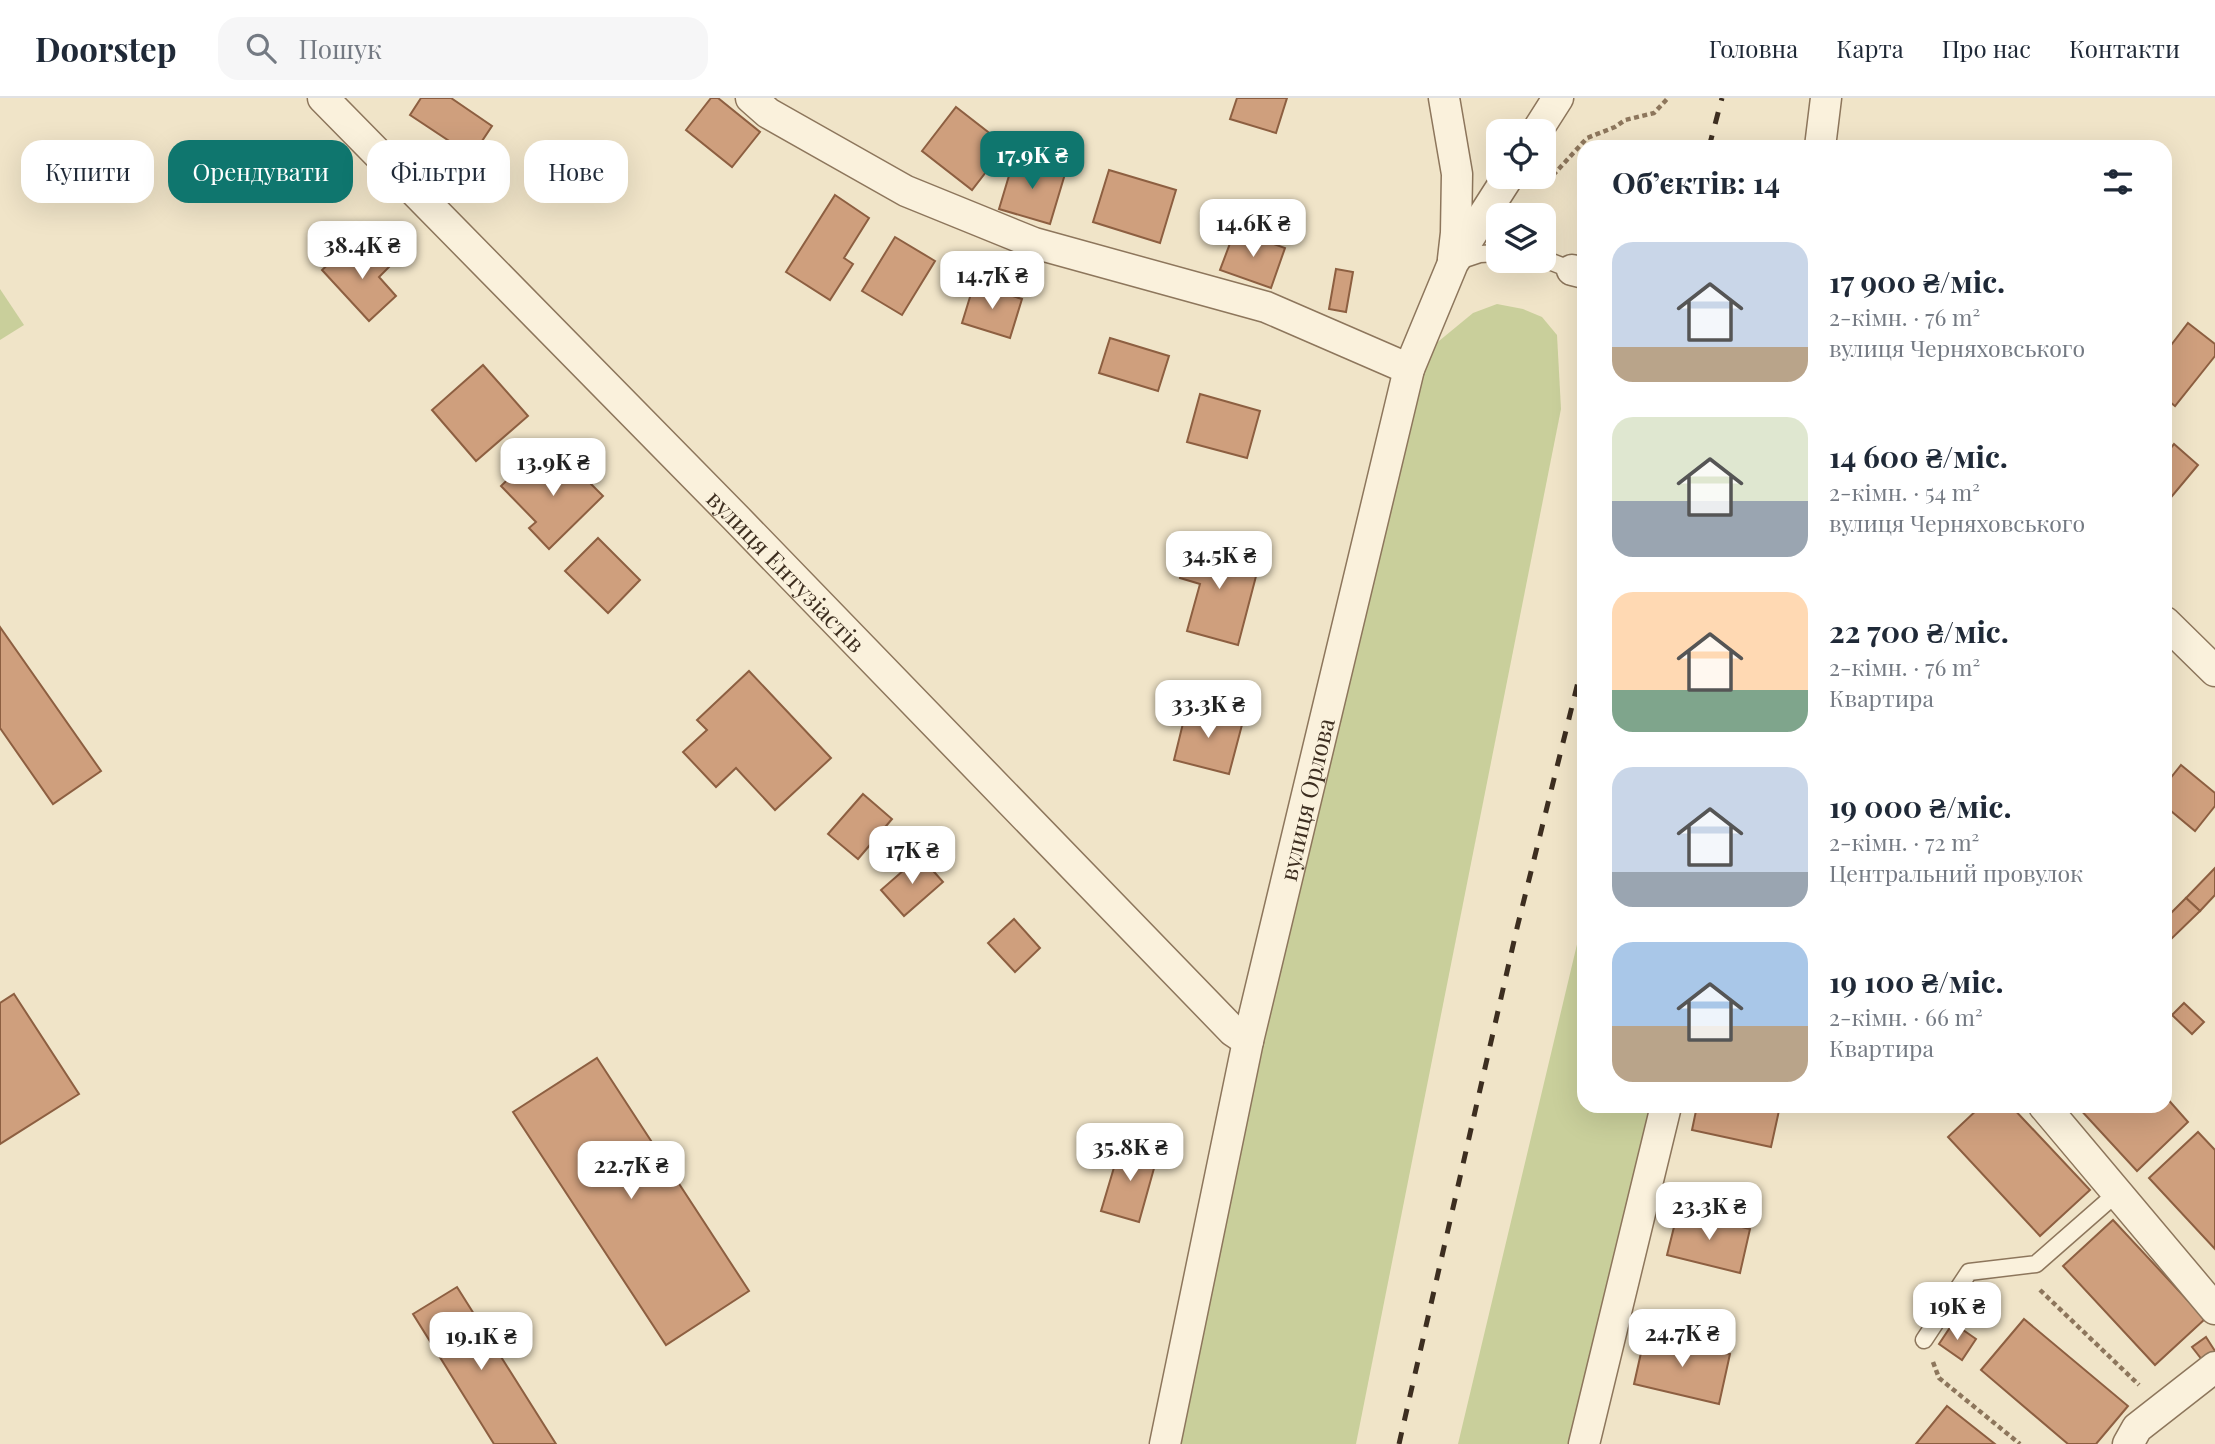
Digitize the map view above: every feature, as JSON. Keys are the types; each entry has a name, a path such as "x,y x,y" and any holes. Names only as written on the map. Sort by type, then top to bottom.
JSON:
{"street":[{"name":"вулиця Ентузіастів","path":"323,98 735,517 1233,1031 1248,1041"},
{"path":"751,98 768,113 906,191 1034,243 1266,307 1409,369"},
{"path":"1444,98 1457,174 1453,263"},
{"path":"1545,119 1558,98"},
{"path":"1821,140 1826,98"},
{"name":"вулиця Орлова","path":"1165,1444 1248,1041 1409,369 1453,263 1516,189"},
{"path":"2172,629 2215,671"},
{"path":"1584,1444 1664,1113"},
{"path":"2050,1113 2215,1309"},
{"path":"2128,1444 2137,1428 2215,1367"}],"lane":[{"path":"1453,263 1486,254"},
{"path":"1556,264 1577,272"},
{"path":"1924,1340 1969,1272 2036,1265 2117,1193"}],"path":[{"path":"1585,140 1625,120 1654,113 1668,98"},
{"path":"1556,172 1577,149"},
{"path":"2015,1267 2163,1408"},
{"path":"1924,1340 1939,1378 2020,1444"}],"green space":[{"path":"0,289 24,325 0,340"},
{"path":"1497,304 1523,309 1542,317 1557,335 1561,409 1356,1444 1165,1444 1411,364 1473,313"},
{"path":"1577,944 1577,1113 1666,1113 1587,1444 1458,1444"}],"building":[{"path":"421,98 451,98 492,126 483,140 448,140 410,115"},
{"path":"711,98 718,98 760,132 732,167 686,130"},
{"path":"1237,98 1287,98 1276,133 1230,119"},
{"path":"956,107 1006,146 972,190 922,151"},
{"path":"1014,159 1065,174 1050,224 999,209"},
{"path":"1109,170 1176,190 1160,243 1093,222"},
{"path":"835,195 869,218 844,258 853,264 830,300 786,272"},
{"path":"1235,230 1285,248 1271,288 1220,270"},
{"path":"895,237 935,261 902,315 862,291"},
{"path":"373,247 390,266 379,277 396,296 369,321 322,270 346,248 358,261"},
{"path":"1336,269 1353,272 1346,312 1329,309"},
{"path":"974,284 1022,299 1010,338 962,323"},
{"path":"2188,323 2215,344 2215,356 2175,406 2172,404 2172,344"},
{"path":"1110,338 1169,356 1158,391 1099,373"},
{"path":"483,365 528,416 476,461 432,410"},
{"path":"1200,394 1260,411 1247,458 1187,442"},
{"path":"2174,444 2198,465 2172,496"},
{"path":"558,451 603,496 549,549 529,528 536,522 501,486 520,468 530,478"},
{"path":"598,538 640,580 608,613 565,571"},
{"path":"1189,542 1260,561 1238,645 1187,631 1200,584 1180,578"},
{"path":"0,627 101,771 53,804 0,728"},
{"path":"749,671 831,758 775,810 736,768 716,787 683,752 707,730 697,720"},
{"path":"1187,707 1243,721 1229,774 1174,760"},
{"path":"2181,765 2215,793 2215,806 2195,831 2172,812 2172,776"},
{"path":"863,794 892,819 858,859 828,834"},
{"path":"920,856 943,882 904,916 881,890"},
{"path":"2215,868 2215,895 2200,911 2186,898"},
{"path":"2186,898 2200,911 2172,938 2172,912"},
{"path":"1014,919 1040,948 1015,972 988,943"},
{"path":"14,994 79,1094 0,1144 0,1003"},
{"path":"2184,1003 2204,1022 2192,1034 2172,1015"},
{"path":"597,1058 749,1291 666,1345 513,1112"},
{"path":"2172,1104 2188,1122 2137,1171 2083,1113 2172,1113"},
{"path":"1696,1113 1778,1113 1771,1147 1692,1130"},
{"path":"1974,1113 2018,1113 2090,1190 2040,1236 1948,1137"},
{"path":"2198,1132 2215,1150 2215,1249 2149,1178"},
{"path":"1121,1144 1158,1154 1139,1222 1101,1211"},
{"path":"1678,1211 1750,1229 1740,1273 1667,1255"},
{"path":"2113,1220 2205,1319 2155,1365 2063,1266"},
{"path":"457,1287 556,1444 494,1444 413,1314"},
{"path":"2024,1319 2128,1406 2096,1444 2068,1444 1981,1370"},
{"path":"1953,1323 1976,1339 1962,1360 1939,1344"},
{"path":"1645,1335 1730,1354 1719,1404 1634,1384"},
{"path":"2206,1337 2215,1351 2203,1361 2192,1347"},
{"path":"1947,1406 1995,1444 1916,1444"}],"railway":[{"path":"1711,140 1722,98"},
{"path":"1399,1444 1517,928 1577,686"}]}
